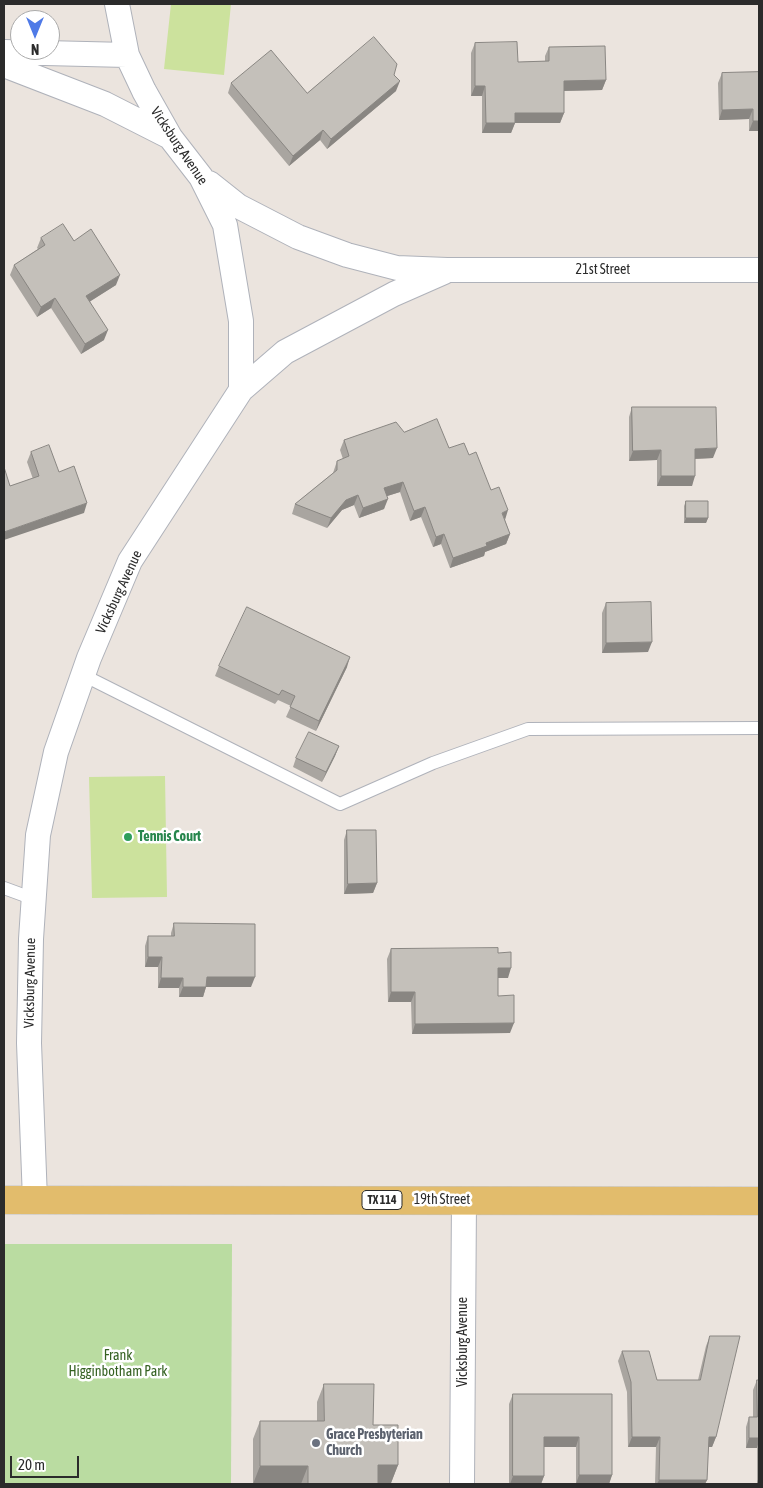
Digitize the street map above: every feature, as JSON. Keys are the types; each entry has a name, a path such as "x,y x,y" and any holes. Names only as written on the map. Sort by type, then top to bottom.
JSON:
{"main road":[{"name":"19th Street","path":"4,1200 759,1201"}],"street":[{"name":"Vicksburg Avenue","path":"35,1200 29,1043 31,939 38,835 56,752 83,674 130,561 241,390 241,321 225,225 201,177 170,137 144,91 127,55 117,4"},
{"path":"4,52 127,55"},
{"path":"4,65 105,104 170,137"},
{"name":"21st Street","path":"201,177 238,206 298,237 347,255 397,268 446,270 759,270"},
{"name":"21st Street","path":"241,390 285,352 394,294 446,270"},
{"name":"Vicksburg Avenue","path":"462,1484 464,1200"}],"lane":[{"path":"83,674 340,804 433,763 528,729 759,728"},
{"path":"4,888 34,899"}],"green space":[{"path":"171,4 231,4 224,75 164,69"},
{"name":"Tennis Court","path":"165,776 167,897 92,898 89,777"},
{"name":"Frank Higginbotham Park","path":"4,1244 232,1244 231,1484 4,1484"}],"building":[{"path":"374,37 397,64 394,75 400,81 331,139 323,130 293,156 231,83 271,50 307,93"},
{"path":"517,42 518,62 549,61 549,47 605,46 606,80 564,81 564,113 515,113 515,123 486,123 485,86 475,86 475,43"},
{"path":"759,72 759,121 753,121 753,109 722,110 722,73"},
{"path":"63,224 74,241 91,229 120,275 86,296 108,330 85,344 55,298 41,307 14,265 45,245 41,238"},
{"path":"632,407 716,407 717,448 695,449 695,476 661,476 661,450 633,451"},
{"path":"437,419 449,448 464,443 469,455 476,452 491,490 499,487 508,510 502,513 510,534 486,543 487,546 453,558 444,534 436,537 425,507 414,511 403,482 384,488 388,499 363,508 358,495 346,500 331,518 295,504 337,470 337,461 349,456 344,440 396,422 404,432"},
{"path":"49,445 59,472 74,466 87,503 4,532 4,467 10,486 39,476 31,452"},
{"path":"686,501 708,501 708,518 686,518"},
{"path":"651,602 652,642 606,643 606,603"},
{"path":"247,607 350,657 319,721 290,707 295,696 282,690 279,695 219,666"},
{"path":"309,732 339,746 326,772 296,758"},
{"path":"347,830 376,830 377,883 348,884"},
{"path":"174,923 255,924 255,977 207,977 206,987 183,987 183,978 161,978 162,957 148,957 148,936 174,936"},
{"path":"498,948 498,953 511,952 511,968 498,968 498,996 514,995 514,1023 415,1024 415,992 391,992 391,949"},
{"path":"710,1336 740,1336 716,1437 709,1437 707,1480 659,1480 660,1437 632,1437 631,1382 622,1351 649,1351 657,1380 700,1380"},
{"path":"757,1380 759,1380 759,1438 749,1438 749,1417 757,1417"},
{"name":"Grace Presbyterian Church","path":"324,1384 374,1384 373,1425 398,1425 398,1465 378,1465 378,1484 308,1484 308,1466 260,1466 260,1421 324,1421"},
{"path":"513,1394 612,1394 612,1475 579,1475 579,1437 544,1437 544,1476 513,1476"}],"place":[{"name":"Tennis Court","path":"128,837"},
{"name":"Grace Presbyterian Church","path":"316,1443"}]}
